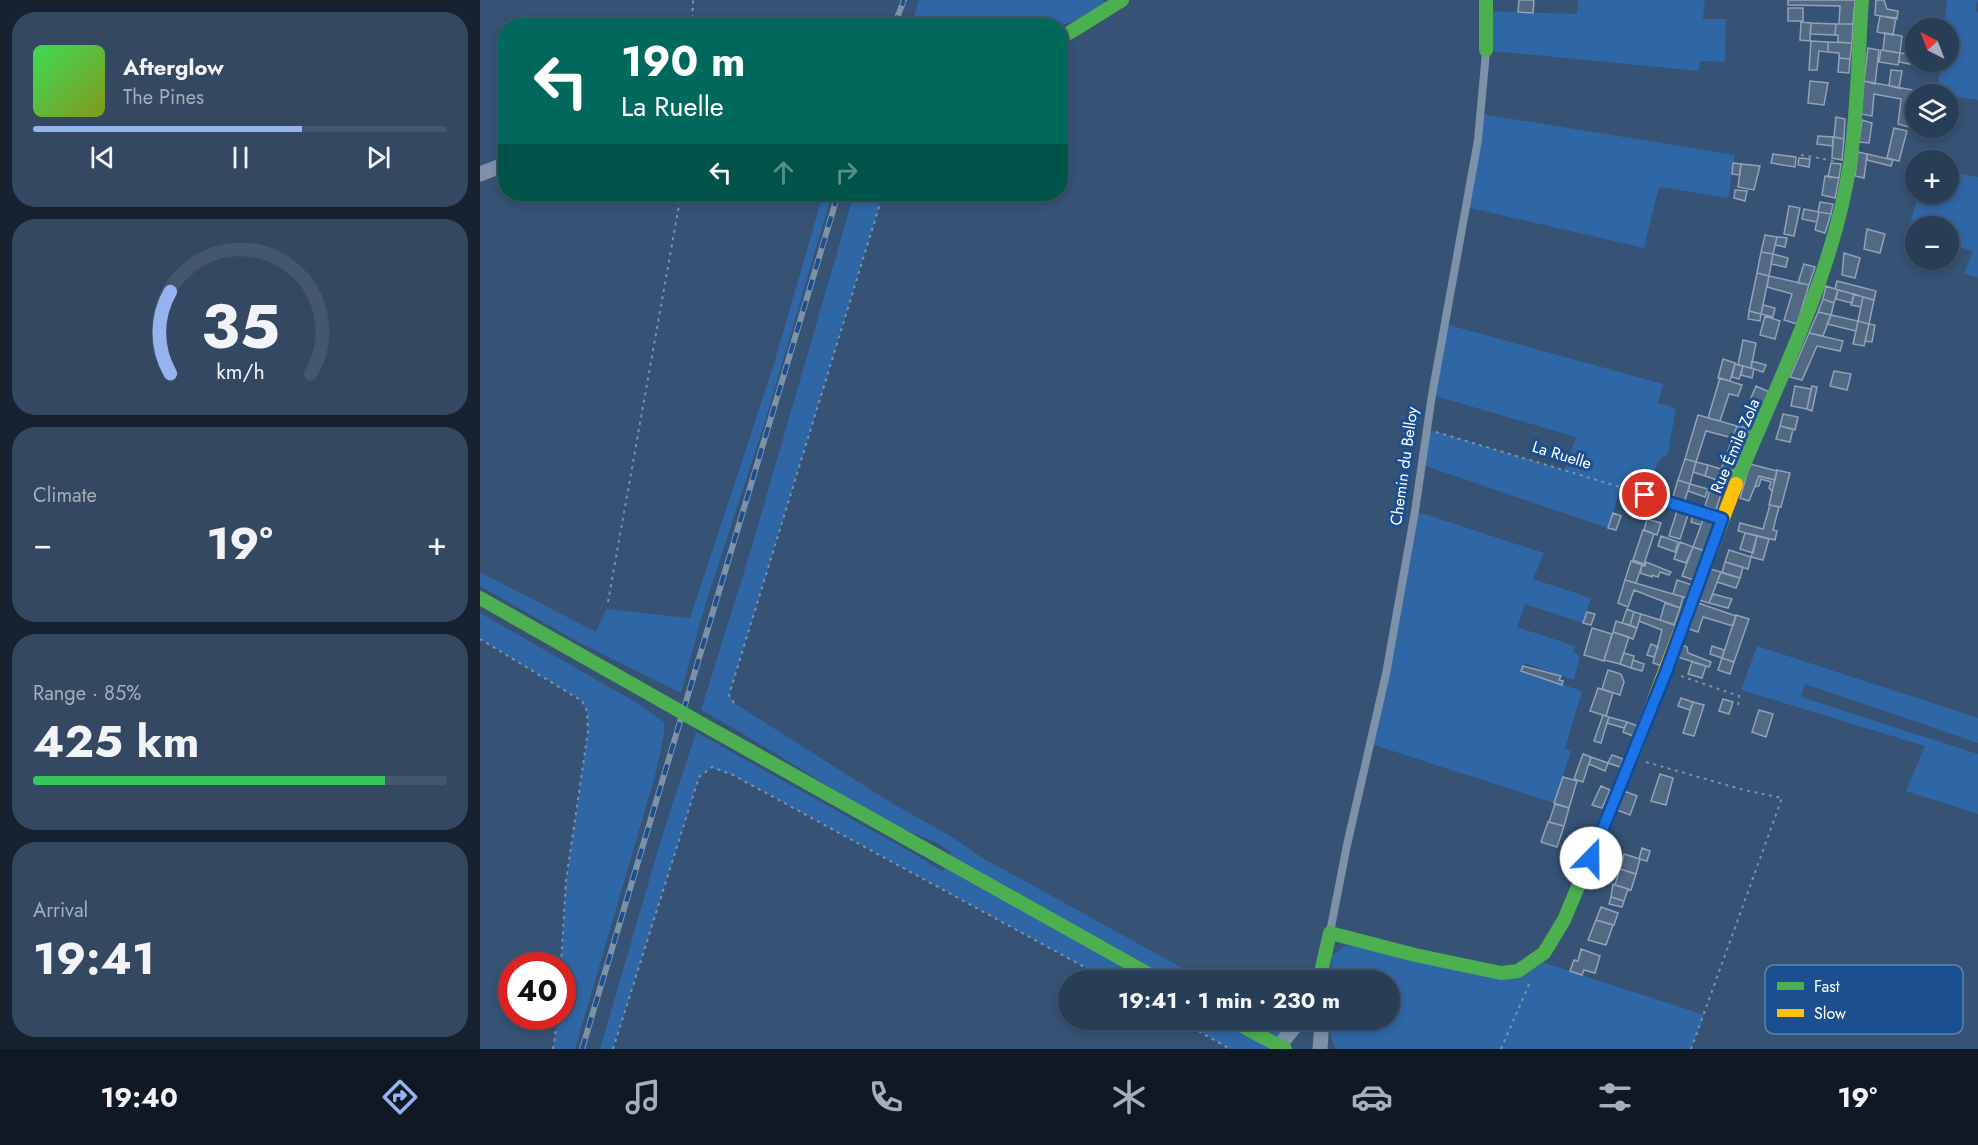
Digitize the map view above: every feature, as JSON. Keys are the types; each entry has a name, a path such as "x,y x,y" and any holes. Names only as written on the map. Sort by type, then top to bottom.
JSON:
{"street":[{"path":"1068,33 1122,0"},
{"name":"Chemin du Belloy","path":"1486,0 1486,50"},
{"name":"Rue Émile Zola","path":"1530,965 1544,953 1564,920 1585,874 1662,682 1722,519 1809,308 1839,215 1850,163 1862,0"},
{"path":"480,174 498,167"},
{"path":"480,598 1141,970"},
{"path":"1322,970 1330,933 1415,955 1501,973 1518,971 1530,965"},
{"path":"1249,1030 1281,1048 1293,1030"},
{"path":"1320,1049 1321,1030"}],"lane":[{"name":"Chemin du Belloy","path":"1330,933 1347,845 1386,674 1478,140 1486,50"},
{"path":"1645,495 1722,519"}],"path":[{"path":"692,18 693,0"},
{"path":"1801,155 1850,163"},
{"path":"608,602 680,201"},
{"path":"734,703 729,695 881,201"},
{"name":"La Ruelle","path":"1427,429 1645,495"},
{"path":"480,639 582,701 587,711 588,730 566,881 562,952"},
{"path":"1691,680 1739,696 1738,708"},
{"path":"1660,767 1782,798 1691,1049"},
{"path":"613,1049 699,777 712,768 753,786 1090,970"},
{"path":"1501,1049 1529,987 1530,965"},
{"path":"553,1049 556,1030"},
{"path":"1197,1030 1230,1049"}],"shaded area":[{"path":"919,0 1102,0 1112,6 1068,23 1068,18 913,18"},
{"path":"1578,0 1705,0 1703,19 1726,19 1725,62 1700,61 1699,71 1492,51 1486,11 1577,14"},
{"path":"1947,0 1978,0 1975,9 1978,13 1978,100 1959,97 1959,84 1938,84 1940,72 1959,72 1959,18 1945,18"},
{"path":"1482,114 1735,155 1728,198 1659,187 1644,248 1466,207"},
{"path":"1959,173 1978,177 1978,278 1964,274 1973,251 1959,247 1959,216 1912,216 1916,204 1959,204"},
{"path":"821,201 830,201 766,418 704,609 681,693 580,643 480,586 480,572 596,632 606,609 690,618 774,364"},
{"path":"852,201 881,201 729,695 734,703 981,857 1186,970 1090,970 733,775 712,768 699,777 613,1049 600,1049 660,843 696,732 943,872 951,852 937,843 890,823 701,710 749,556"},
{"path":"1445,324 1663,384 1658,403 1676,408 1668,453 1658,462 1645,495 1621,487 1608,528 1422,465 1427,429 1564,470 1576,437 1432,395"},
{"path":"1415,511 1544,553 1533,579 1591,598 1583,623 1525,604 1517,627 1575,646 1573,652 1580,655 1574,680 1524,663 1521,671 1582,691 1565,749 1571,751 1554,803 1371,744"},
{"path":"480,613 642,706 664,722 664,735 655,776 575,1049 553,1049 556,1030 576,1030 576,952 562,952 566,881 588,731 587,711 582,701 480,639"},
{"path":"1757,646 1978,718 1978,743 1805,684 1801,697 1978,754 1978,814 1906,791 1925,746 1741,690"},
{"path":"1346,945 1501,973 1542,962 1704,1015 1691,1049 1336,1049 1331,1030 1400,1030 1400,970 1331,970 1332,956"},
{"path":"1197,1030 1293,1030 1279,1049 1230,1049"}],"building":[{"path":"1519,0 1534,0 1533,13 1518,12"},
{"path":"1788,0 1855,0 1853,24 1839,24 1840,6 1788,5"},
{"path":"1876,0 1884,0 1887,9 1898,11 1897,19 1875,15"},
{"path":"1788,8 1803,8 1803,21 1788,21"},
{"path":"1880,16 1896,18 1893,35 1877,32"},
{"path":"1801,22 1811,23 1810,41 1800,40"},
{"path":"1811,23 1836,24 1835,35 1810,34"},
{"path":"1836,24 1853,24 1852,43 1838,42 1838,35 1835,35"},
{"path":"1885,33 1902,36 1900,53 1883,50"},
{"path":"1811,41 1828,42 1828,52 1819,51 1817,70 1809,70"},
{"path":"1828,42 1852,43 1850,59 1839,58 1839,53 1828,52"},
{"path":"1868,48 1879,50 1875,84 1864,81"},
{"path":"1881,50 1900,53 1898,65 1879,62"},
{"path":"1900,53 1905,53 1905,63 1899,62"},
{"path":"1839,58 1850,59 1849,73 1838,72"},
{"path":"1891,70 1902,71 1899,88 1889,86"},
{"path":"1810,81 1828,83 1824,105 1808,103"},
{"path":"1864,81 1905,89 1905,126 1898,124 1901,99 1874,94 1872,116 1861,114"},
{"path":"1836,117 1845,119 1844,139 1834,137"},
{"path":"1862,120 1872,123 1869,143 1859,142"},
{"path":"1894,128 1905,131 1899,161 1887,158"},
{"path":"1818,136 1833,137 1833,146 1817,144"},
{"path":"1833,137 1844,139 1842,160 1832,158"},
{"path":"1858,152 1867,154 1864,178 1855,176"},
{"path":"1773,154 1796,157 1795,167 1771,163"},
{"path":"1867,154 1893,160 1891,166 1867,160"},
{"path":"1799,158 1810,159 1809,167 1798,165"},
{"path":"1733,163 1741,164 1740,175 1732,174"},
{"path":"1831,163 1841,164 1839,178 1828,177"},
{"path":"1741,164 1760,166 1754,190 1738,187"},
{"path":"1825,176 1839,178 1835,198 1822,195"},
{"path":"1735,190 1747,191 1745,201 1734,198"},
{"path":"1820,202 1833,204 1831,214 1818,212"},
{"path":"1789,206 1800,208 1794,236 1784,234"},
{"path":"1804,209 1819,212 1817,222 1802,219"},
{"path":"1819,212 1831,214 1825,233 1815,230"},
{"path":"1867,229 1885,234 1880,253 1864,249"},
{"path":"1765,235 1777,237 1773,254 1761,252"},
{"path":"1777,237 1787,238 1785,247 1775,245"},
{"path":"1761,252 1773,254 1769,276 1757,273"},
{"path":"1844,253 1860,258 1855,278 1842,275"},
{"path":"1773,254 1788,258 1786,267 1771,264"},
{"path":"1804,264 1815,267 1809,285 1798,283"},
{"path":"1757,273 1769,276 1761,314 1749,311"},
{"path":"1769,276 1809,285 1797,324 1784,320 1792,294 1767,287"},
{"path":"1837,281 1876,291 1874,300 1835,289"},
{"path":"1826,286 1838,290 1834,303 1823,299"},
{"path":"1838,290 1854,294 1852,303 1836,299"},
{"path":"1854,294 1863,297 1861,307 1851,305"},
{"path":"1863,297 1874,300 1869,324 1858,321"},
{"path":"1823,299 1834,303 1831,315 1818,312"},
{"path":"1763,305 1775,308 1773,317 1761,314"},
{"path":"1749,311 1761,314 1760,321 1748,319"},
{"path":"1818,312 1831,315 1823,336 1809,333"},
{"path":"1831,315 1858,321 1856,331 1827,324"},
{"path":"1765,316 1780,321 1775,339 1760,335"},
{"path":"1858,321 1869,324 1864,346 1853,344"},
{"path":"1869,324 1875,325 1872,342 1865,341"},
{"path":"1809,333 1843,341 1840,351 1817,346 1802,380 1790,377"},
{"path":"1743,340 1756,343 1751,368 1738,365"},
{"path":"1723,359 1735,363 1730,381 1718,378"},
{"path":"1752,361 1766,365 1763,372 1751,368"},
{"path":"1735,364 1743,366 1739,379 1732,377"},
{"path":"1743,366 1754,369 1752,378 1741,375"},
{"path":"1834,371 1851,374 1847,390 1830,386"},
{"path":"1720,378 1742,385 1738,396 1729,394 1720,421 1708,418"},
{"path":"1756,386 1769,392 1753,430 1739,426"},
{"path":"1795,386 1811,389 1807,409 1791,406"},
{"path":"1812,386 1817,387 1812,411 1807,409"},
{"path":"1783,414 1798,417 1795,430 1780,426"},
{"path":"1698,415 1737,426 1733,438 1706,431 1696,462 1685,459"},
{"path":"1737,426 1750,430 1738,463 1725,459"},
{"path":"1780,426 1793,429 1790,442 1776,439"},
{"path":"1685,459 1696,462 1690,484 1678,480"},
{"path":"1725,459 1738,463 1734,471 1722,467"},
{"path":"1696,462 1708,465 1705,476 1693,472"},
{"path":"1750,464 1777,471 1775,480 1759,476 1749,501 1740,498"},
{"path":"1708,465 1721,469 1717,480 1705,476"},
{"path":"1722,467 1734,471 1730,483 1717,480"},
{"path":"1777,470 1790,473 1781,507 1769,505"},
{"path":"1759,476 1775,480 1772,491 1769,488 1771,482 1761,479 1759,486 1755,487"},
{"path":"1678,480 1690,484 1684,503 1672,500"},
{"path":"1690,484 1708,489 1705,497 1688,491"},
{"path":"1710,490 1721,494 1716,510 1705,506"},
{"path":"1770,505 1779,507 1773,530 1777,531 1775,540 1738,531 1740,523 1763,529"},
{"path":"1678,508 1689,512 1680,539 1669,536"},
{"path":"1613,513 1621,516 1616,530 1608,528"},
{"path":"1694,513 1704,517 1701,525 1691,522"},
{"path":"1704,517 1716,521 1705,551 1693,547"},
{"path":"1647,519 1661,523 1657,535 1644,530"},
{"path":"1643,530 1654,534 1644,564 1633,560"},
{"path":"1745,533 1757,536 1753,553 1740,549"},
{"path":"1661,536 1678,542 1675,552 1658,546"},
{"path":"1757,536 1769,539 1763,560 1751,557"},
{"path":"1680,542 1693,547 1686,563 1674,559"},
{"path":"1693,547 1705,551 1694,580 1682,576"},
{"path":"1729,550 1751,557 1748,569 1725,562"},
{"path":"1631,561 1642,565 1636,583 1625,580"},
{"path":"1646,562 1671,572 1669,575 1660,572 1658,577 1640,573 1642,565 1645,566"},
{"path":"1725,562 1743,567 1740,578 1722,573"},
{"path":"1710,569 1721,572 1709,603 1699,600"},
{"path":"1721,572 1740,578 1736,588 1717,582"},
{"path":"1625,580 1683,597 1680,608 1634,590 1628,607 1618,603"},
{"path":"1677,580 1692,585 1687,598 1673,594"},
{"path":"1713,594 1732,599 1728,608 1709,603"},
{"path":"1665,603 1680,608 1674,625 1660,620"},
{"path":"1698,603 1736,616 1733,626 1703,617 1698,632 1689,629"},
{"path":"1627,609 1634,612 1630,625 1622,623"},
{"path":"1587,612 1595,614 1591,625 1583,623"},
{"path":"1634,612 1641,614 1637,628 1630,625"},
{"path":"1641,614 1676,625 1662,666 1653,663 1662,630 1639,621"},
{"path":"1736,615 1749,619 1734,662 1722,658"},
{"path":"1616,621 1637,628 1633,639 1613,632"},
{"path":"1592,628 1612,634 1604,661 1584,655"},
{"path":"1613,632 1629,637 1620,664 1604,660"},
{"path":"1651,644 1658,647 1654,657 1647,655"},
{"path":"1682,645 1687,647 1688,653 1711,662 1709,667 1678,657"},
{"path":"1712,646 1724,650 1722,658 1710,654"},
{"path":"1624,653 1634,656 1631,668 1620,664"},
{"path":"1722,658 1734,662 1730,674 1718,670"},
{"path":"1633,660 1644,664 1642,671 1631,668"},
{"path":"1692,662 1706,666 1702,678 1688,674"},
{"path":"1523,666 1561,676 1559,680 1563,681 1562,685 1521,671"},
{"path":"1608,670 1621,674 1624,682 1620,695 1602,689"},
{"path":"1598,688 1613,693 1606,716 1590,711"},
{"path":"1681,698 1693,702 1690,710 1678,706"},
{"path":"1723,699 1733,702 1729,714 1719,711"},
{"path":"1693,702 1704,705 1694,736 1683,733"},
{"path":"1759,710 1773,714 1766,737 1752,732"},
{"path":"1603,715 1609,717 1601,743 1594,741"},
{"path":"1609,717 1627,722 1624,728 1607,723"},
{"path":"1627,722 1638,726 1633,736 1623,732"},
{"path":"1583,754 1591,757 1583,782 1574,779"},
{"path":"1612,755 1623,759 1620,767 1608,763"},
{"path":"1591,757 1608,763 1605,771 1589,764"},
{"path":"1660,774 1673,778 1666,805 1651,801"},
{"path":"1563,777 1577,781 1569,808 1554,803"},
{"path":"1601,786 1610,790 1602,808 1592,805"},
{"path":"1624,791 1637,796 1630,815 1617,810"},
{"path":"1555,804 1569,808 1564,826 1549,822"},
{"path":"1548,822 1564,826 1557,847 1541,842"},
{"path":"1642,848 1650,851 1647,861 1639,859"},
{"path":"1624,854 1640,859 1636,874 1620,869"},
{"path":"1620,869 1636,874 1631,890 1615,885"},
{"path":"1613,884 1628,889 1624,901 1611,897"},
{"path":"1611,897 1624,901 1622,907 1609,904"},
{"path":"1601,907 1618,913 1614,925 1596,920"},
{"path":"1596,920 1613,925 1606,945 1588,940"},
{"path":"1581,949 1600,956 1595,973 1584,970 1582,975 1570,971 1574,960 1578,961"}],"railway":[{"path":"897,18 904,0"},
{"path":"582,1049 836,201"}],"traffic: fast":[{"path":"1068,33 1122,0"},
{"path":"1486,0 1486,50"},
{"path":"1736,484 1818,287 1842,205 1855,123 1862,0"},
{"path":"480,598 676,709"},
{"path":"676,709 695,720"},
{"path":"695,720 1141,970"},
{"path":"1322,970 1330,933 1415,955 1501,973 1518,971 1544,953 1564,920 1635,750"},
{"path":"1250,1030 1285,1049"}],"traffic: slow":[{"path":"1635,750 1736,484"}],"route":[{"path":"1591,858 1666,672 1722,519 1645,495"}]}
